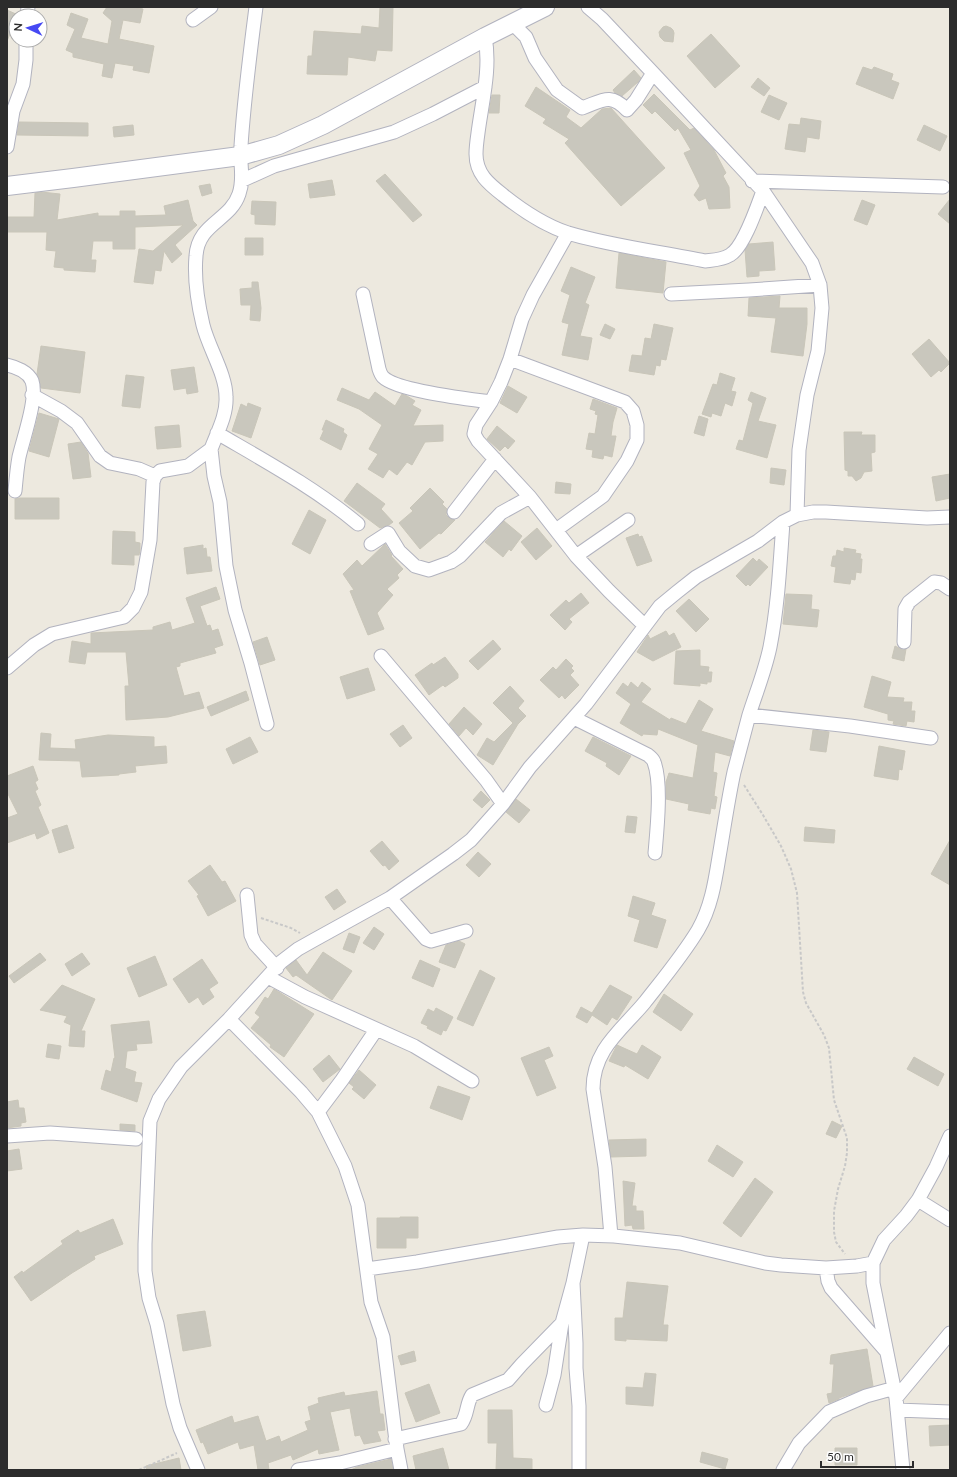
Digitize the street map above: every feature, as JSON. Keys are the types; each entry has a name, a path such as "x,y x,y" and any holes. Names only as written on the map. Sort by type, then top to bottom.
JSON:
{"street":[{"path":"193,20 211,7"},
{"path":"256,7 245,95 240,156 243,180 239,195 232,208 201,236 197,246 195,276 203,326 224,385 226,397 225,411 212,449 214,476 220,502 226,566 235,610 267,724"},
{"path":"7,186 240,156 279,145 323,125 485,37 545,7"},
{"path":"588,7 602,19 654,73 762,191 812,263 820,285 822,308 818,351 807,395 799,450 797,515"},
{"path":"513,24 526,37 535,58 557,90 582,108 610,98 619,101 627,110 636,100 654,73"},
{"path":"485,37 488,50 485,87 476,155 479,171 488,184 520,208 542,222 568,232 705,261 718,260 731,255 740,245 753,218 762,191"},
{"path":"7,147 13,111 23,84 26,48"},
{"path":"243,180 274,166 394,132 485,87"},
{"path":"752,181 943,187"},
{"path":"568,232 522,320 510,359 491,402 476,425 474,434 478,441 530,497 576,556 645,626"},
{"path":"670,294 820,285"},
{"path":"363,294 379,369 382,376 387,380 407,387 449,396 491,402"},
{"path":"510,359 625,402 634,411 637,425 637,440 627,461 603,496 556,530"},
{"path":"7,365 16,367 26,374 32,382 30,414 19,457 15,491"},
{"path":"32,395 61,411 77,423 100,456 110,463 139,469 155,476"},
{"path":"218,433 280,469 341,509 358,524"},
{"path":"7,668 34,645 52,634 124,618 133,608 141,592 150,540 153,482 155,476 160,471 188,466 212,449"},
{"path":"454,512 495,459"},
{"path":"371,544 388,533 399,551 415,566 429,570 451,562 501,512 530,497"},
{"path":"198,1470 180,1428 173,1404 145,1271 144,1244 150,1121 159,1098 182,1067 229,1019 281,962 298,949 390,898 453,854 470,840 503,804 530,767 574,718 606,679 660,606 686,584 721,561 758,541 783,522 797,515 813,512 826,512 927,518 950,517"},
{"path":"576,556 628,520"},
{"path":"610,1236 605,1166 593,1089 593,1076 596,1064 606,1045 644,1002 677,960 698,930 709,907 735,771 771,643 783,522"},
{"path":"904,642 905,609 909,602 934,582 941,583 950,589"},
{"path":"381,656 486,780 503,804"},
{"path":"750,715 850,726 931,738"},
{"path":"574,718 648,755 653,761 657,775 658,825 655,853"},
{"path":"247,894 251,935 272,972 305,997 414,1046 472,1080"},
{"path":"390,898 426,939 431,941 466,931"},
{"path":"229,1019 301,1092 318,1112 345,1166 358,1205 371,1302 383,1337 388,1366 396,1444 401,1470"},
{"path":"318,1112 376,1030"},
{"path":"7,1136 50,1133 136,1139"},
{"path":"902,1470 896,1399 873,1283 873,1263 884,1240 906,1216 918,1200 936,1167 950,1136"},
{"path":"918,1200 950,1220"},
{"path":"546,1405 554,1375 562,1323 583,1235"},
{"path":"367,1269 417,1262 558,1237 583,1235 610,1236 680,1243 773,1264 826,1268 858,1266 873,1263"},
{"path":"826,1268 828,1281 831,1288 886,1352"},
{"path":"572,1283 579,1406 579,1470"},
{"path":"298,1470 340,1463 461,1424 465,1419 469,1400 472,1395 508,1380 562,1323"},
{"path":"896,1399 950,1333"},
{"path":"783,1470 799,1443 829,1412 866,1396 896,1399 950,1412"}],"path":[{"path":"735,771 781,846 791,869 797,893 803,992 806,1003 824,1035 829,1048 834,1100 846,1138 847,1152 845,1166 838,1189 834,1210 834,1232 836,1242 842,1251 858,1266"},
{"path":"248,914 291,928 314,940"},
{"path":"139,1470 189,1448"}],"building":[{"path":"107,7 134,7 143,9 140,23 123,20 119,39 154,46 149,73 133,70 134,66 115,63 112,78 102,76 104,64 73,57 73,53 66,50 75,29 67,25 71,13 88,19 81,38 108,44 112,21 103,13"},
{"path":"380,7 393,7 392,51 377,50 375,61 348,57 347,75 307,74 308,56 312,56 314,31 361,34 362,26 379,28"},
{"path":"7,10 8,39 7,41"},
{"path":"666,26 673,30 673,42 664,41 660,37 659,32"},
{"path":"711,34 740,66 715,88 687,56"},
{"path":"863,67 872,70 874,67 893,74 891,80 899,83 893,99 856,84"},
{"path":"634,70 641,78 638,82 622,96 615,93 613,90"},
{"path":"758,78 770,88 764,96 751,87"},
{"path":"536,87 570,110 566,117 581,128 602,109 611,108 665,168 621,206 565,143 569,139 543,123 546,119 525,106"},
{"path":"654,94 690,130 694,128 714,150 726,173 723,176 729,187 730,208 709,209 706,198 699,201 694,195 700,186 684,153 691,150 678,128 675,131 655,111 652,114 643,105"},
{"path":"492,95 500,95 499,113 489,113"},
{"path":"769,95 787,103 779,120 761,112"},
{"path":"801,118 821,121 819,139 807,137 805,152 785,149 789,124 800,125"},
{"path":"19,122 88,123 88,136 17,135"},
{"path":"133,125 134,135 114,137 113,127"},
{"path":"924,125 947,136 940,151 917,140"},
{"path":"385,174 422,215 413,222 376,181"},
{"path":"332,180 335,195 310,198 308,184"},
{"path":"210,184 212,193 202,196 199,186"},
{"path":"41,192 60,194 57,220 98,213 98,216 120,216 120,211 135,211 135,216 166,215 164,206 188,200 193,221 197,225 175,245 182,254 172,263 164,251 161,271 155,270 153,284 134,282 139,249 153,251 183,225 135,227 135,249 113,249 113,241 93,241 91,260 96,260 95,272 64,270 64,268 54,267 56,251 46,250 47,232 7,232 7,217 34,217 35,193"},
{"path":"950,199 950,224 938,214"},
{"path":"862,200 875,205 867,225 854,220"},
{"path":"252,201 276,202 275,225 255,224 255,215 251,214"},
{"path":"245,238 263,238 263,255 245,255"},
{"path":"773,242 775,270 759,271 759,276 747,277 745,250 749,244"},
{"path":"619,253 666,262 663,293 616,288"},
{"path":"571,267 595,277 585,303 589,305 580,336 592,338 588,360 562,355 569,324 562,322 570,295 561,291"},
{"path":"252,282 258,282 261,308 260,321 250,320 251,305 241,305 240,289 252,288"},
{"path":"780,296 779,308 807,308 807,324 803,356 771,352 776,318 748,316 749,298"},
{"path":"605,324 615,329 610,339 600,335"},
{"path":"654,324 673,328 666,360 661,359 660,366 656,365 654,375 629,371 632,355 642,356 645,338 651,339"},
{"path":"929,339 950,363 941,372 939,370 931,377 912,354"},
{"path":"41,346 85,352 80,393 41,388 37,374"},
{"path":"194,367 198,392 187,394 186,388 174,390 171,370"},
{"path":"720,373 735,378 731,391 736,392 732,406 725,403 721,416 712,413 711,417 702,414 713,384 717,385"},
{"path":"126,375 144,377 140,408 122,406"},
{"path":"508,386 527,397 517,413 500,403"},
{"path":"342,388 369,400 375,392 395,406 402,394 407,396 415,401 412,405 421,410 413,426 443,425 443,441 425,442 412,465 407,462 397,475 389,469 383,478 368,469 378,454 369,449 382,425 359,409 337,400"},
{"path":"751,392 766,398 758,421 776,425 767,458 736,449 739,440 743,441 753,403 748,400"},
{"path":"593,399 617,408 611,436 616,436 612,457 604,455 603,459 592,457 593,450 586,449 589,433 595,434 598,415 595,414 596,411 590,409"},
{"path":"248,403 261,408 251,438 232,431 241,404 247,407"},
{"path":"39,413 59,419 49,457 29,451"},
{"path":"699,416 708,419 704,436 694,433"},
{"path":"326,420 344,429 343,432 347,435 341,450 320,439"},
{"path":"179,425 181,447 157,449 155,427"},
{"path":"497,426 515,441 508,449 505,446 500,451 487,439"},
{"path":"844,432 862,432 861,435 875,435 875,452 871,453 872,471 864,472 861,478 856,481 852,476 848,476 848,471 845,470"},
{"path":"81,442 88,453 91,477 73,479 68,444"},
{"path":"771,468 786,470 784,485 770,483"},
{"path":"950,474 950,498 936,501 932,477"},
{"path":"556,482 571,484 570,494 555,493"},
{"path":"357,483 385,504 381,509 393,522 380,528 344,501"},
{"path":"430,488 444,502 442,504 447,509 446,515 455,520 441,534 439,533 420,549 399,523 413,511 410,508"},
{"path":"59,498 59,519 15,519 15,499"},
{"path":"309,510 326,520 310,554 292,544"},
{"path":"504,521 522,536 511,551 509,549 503,557 485,542"},
{"path":"537,528 552,546 536,560 521,542"},
{"path":"113,531 135,532 135,542 140,543 140,550 139,555 134,555 134,565 112,564"},
{"path":"638,534 639,537 642,536 652,561 637,566 626,538"},
{"path":"385,544 392,555 391,556 403,569 397,575 399,578 387,589 393,595 377,613 384,629 368,635 350,591 354,590 343,574 357,560 362,566"},
{"path":"203,545 203,549 206,548 207,557 210,557 212,571 187,574 184,548"},
{"path":"844,548 856,550 855,553 861,554 860,559 862,559 861,573 856,572 855,580 851,579 850,584 834,582 836,567 831,566 833,556 836,556 837,550 844,552"},
{"path":"753,558 757,562 759,559 768,567 750,586 748,584 746,586 736,576"},
{"path":"216,587 220,599 200,606 207,626 210,625 212,631 218,629 223,645 214,648 216,653 180,663 180,666 176,667 184,696 199,692 204,708 168,717 126,720 125,686 129,686 126,652 87,652 85,664 69,662 72,641 91,644 91,633 153,630 153,627 170,622 172,630 195,623 186,598"},
{"path":"581,593 589,603 569,619 572,622 565,630 550,615 566,600 569,603"},
{"path":"786,594 812,595 811,609 819,610 817,627 783,624"},
{"path":"689,599 709,619 696,632 676,611"},
{"path":"666,631 669,636 674,633 681,647 653,661 637,652 648,635 650,639"},
{"path":"267,637 275,660 260,665 253,642"},
{"path":"493,640 501,649 478,670 469,661"},
{"path":"895,646 903,650 906,649 904,661 892,658"},
{"path":"700,650 700,666 709,667 708,672 712,672 711,682 707,682 707,684 700,683 700,686 674,684 676,651"},
{"path":"445,657 458,674 458,678 445,687 443,685 429,695 415,675 432,663 433,665"},
{"path":"566,659 573,666 571,668 574,671 570,675 579,685 565,699 562,695 559,698 540,680 553,667 556,670"},
{"path":"368,668 375,690 347,699 340,677"},
{"path":"872,676 891,682 887,697 904,698 903,702 912,702 911,711 915,711 914,722 907,721 906,726 893,724 894,721 888,720 888,714 864,707"},
{"path":"631,682 638,688 642,682 651,689 641,702 670,720 671,718 686,724 699,700 713,709 701,731 734,741 730,756 715,752 713,772 717,773 714,796 717,797 715,809 711,808 710,814 688,810 689,804 666,799 666,782 669,773 693,778 698,745 658,729 657,735 643,734 642,736 620,723 631,704 616,693 623,683 628,687"},
{"path":"510,686 524,701 518,708 526,716 518,724 493,765 477,755 487,738 494,742 513,723 493,703"},
{"path":"246,691 249,700 211,716 207,707"},
{"path":"464,707 482,724 473,735 466,728 459,736 449,724"},
{"path":"403,725 412,738 400,747 390,734"},
{"path":"813,730 829,732 826,752 810,750"},
{"path":"41,733 51,734 50,748 76,749 75,740 108,735 154,737 154,747 166,746 167,763 135,766 136,772 119,775 82,777 80,761 39,760"},
{"path":"250,737 258,752 233,764 226,749"},
{"path":"593,737 631,756 619,775 606,766 607,763 585,751"},
{"path":"879,746 905,751 902,770 899,769 898,780 874,776"},
{"path":"33,766 38,780 35,782 38,789 35,791 41,805 38,807 49,833 37,839 35,833 7,843 7,818 18,814 7,792 7,776"},
{"path":"481,791 490,800 482,808 473,800"},
{"path":"516,799 530,810 519,823 506,812"},
{"path":"627,816 637,817 635,833 625,832"},
{"path":"67,825 74,848 59,853 52,830"},
{"path":"805,827 835,830 834,843 804,841"},
{"path":"950,840 950,885 931,874"},
{"path":"382,841 399,861 389,870 385,865 383,866 370,851"},
{"path":"478,852 491,864 479,877 466,865"},
{"path":"210,865 222,882 225,881 236,901 208,916 197,896 199,895 188,881"},
{"path":"337,889 346,902 334,910 325,897"},
{"path":"633,896 655,903 651,915 666,920 657,948 634,941 640,920 628,916"},
{"path":"374,927 384,934 374,950 363,943"},
{"path":"349,933 360,937 354,953 343,949"},
{"path":"459,941 465,944 455,968 439,962 446,945"},
{"path":"323,952 352,971 332,1000 296,975 293,977 286,968 296,960 307,975"},
{"path":"40,953 46,960 14,983 9,976"},
{"path":"82,953 90,964 72,976 65,964"},
{"path":"155,956 167,985 139,997 127,968"},
{"path":"202,959 218,983 209,989 214,997 203,1005 198,997 189,1003 173,979"},
{"path":"420,960 440,969 433,987 412,978"},
{"path":"480,970 495,978 473,1026 457,1019"},
{"path":"62,985 95,999 81,1031 85,1031 84,1047 69,1046 71,1025 64,1022 67,1016 40,1010"},
{"path":"610,985 632,997 617,1020 612,1017 607,1025 592,1015 587,1023 576,1017 581,1007 592,1013"},
{"path":"274,989 314,1014 284,1057 270,1047 271,1045 251,1028 260,1017 255,1013 265,997 268,999"},
{"path":"664,994 693,1014 681,1031 653,1012"},
{"path":"436,1008 453,1017 446,1031 443,1030 441,1035 427,1028 428,1026 421,1023 428,1009 434,1012"},
{"path":"149,1021 152,1043 136,1044 137,1050 127,1051 125,1068 136,1072 134,1082 142,1083 137,1102 101,1089 106,1070 111,1072 115,1058 111,1025"},
{"path":"48,1044 61,1046 59,1059 46,1057"},
{"path":"617,1045 637,1054 642,1045 661,1057 648,1079 625,1065 624,1067 609,1061"},
{"path":"549,1047 553,1056 544,1060 556,1088 537,1096 521,1058"},
{"path":"329,1055 340,1069 323,1082 313,1069"},
{"path":"914,1057 944,1074 938,1086 907,1069"},
{"path":"359,1070 376,1085 364,1099 352,1089 354,1087 349,1083"},
{"path":"438,1086 470,1097 462,1120 430,1108"},
{"path":"18,1100 19,1108 24,1108 26,1122 21,1123 21,1126 7,1128 7,1102"},
{"path":"832,1121 842,1126 836,1138 826,1134"},
{"path":"120,1124 135,1125 135,1131 120,1130"},
{"path":"646,1139 646,1156 611,1157 609,1140"},
{"path":"717,1145 743,1162 733,1177 708,1161"},
{"path":"19,1149 22,1169 7,1171 7,1151"},
{"path":"755,1178 773,1192 741,1237 723,1223"},
{"path":"623,1181 635,1183 632,1206 636,1206 636,1211 643,1211 644,1229 633,1229 632,1225 625,1226"},
{"path":"418,1217 418,1238 406,1238 406,1248 377,1248 377,1218"},
{"path":"113,1219 123,1244 94,1256 95,1259 31,1301 14,1277 22,1271 23,1273 63,1244 61,1241 78,1230 80,1233"},
{"path":"627,1282 668,1286 663,1325 668,1325 667,1341 626,1339 626,1341 615,1340 615,1318 623,1318"},
{"path":"205,1311 211,1346 183,1351 177,1315"},
{"path":"867,1349 873,1386 829,1403 827,1394 832,1393 834,1364 830,1364 831,1355"},
{"path":"414,1351 416,1361 401,1365 398,1356"},
{"path":"645,1373 656,1374 653,1406 626,1404 626,1387 643,1388"},
{"path":"429,1384 440,1413 416,1422 405,1393"},
{"path":"377,1391 380,1414 383,1414 385,1430 377,1431 381,1441 364,1444 360,1435 355,1436 350,1408 330,1412 339,1450 319,1454 318,1449 293,1460 291,1455 268,1463 269,1470 258,1470 254,1445 240,1449 238,1442 208,1454 203,1442 201,1443 196,1430 232,1416 234,1423 258,1416 266,1441 279,1436 281,1442 308,1430 305,1422 311,1420 308,1407 319,1403 318,1398 344,1392 345,1396"},
{"path":"488,1410 512,1410 513,1458 532,1459 532,1470 496,1470 497,1443 488,1443"},
{"path":"950,1425 950,1445 930,1446 929,1426"},
{"path":"443,1448 449,1470 416,1470 413,1456"},
{"path":"835,1448 857,1448 857,1465 835,1465"},
{"path":"702,1452 728,1459 725,1469 700,1462"},
{"path":"179,1458 181,1470 147,1470 146,1466"},
{"path":"391,1459 393,1470 351,1470 357,1467"}]}
